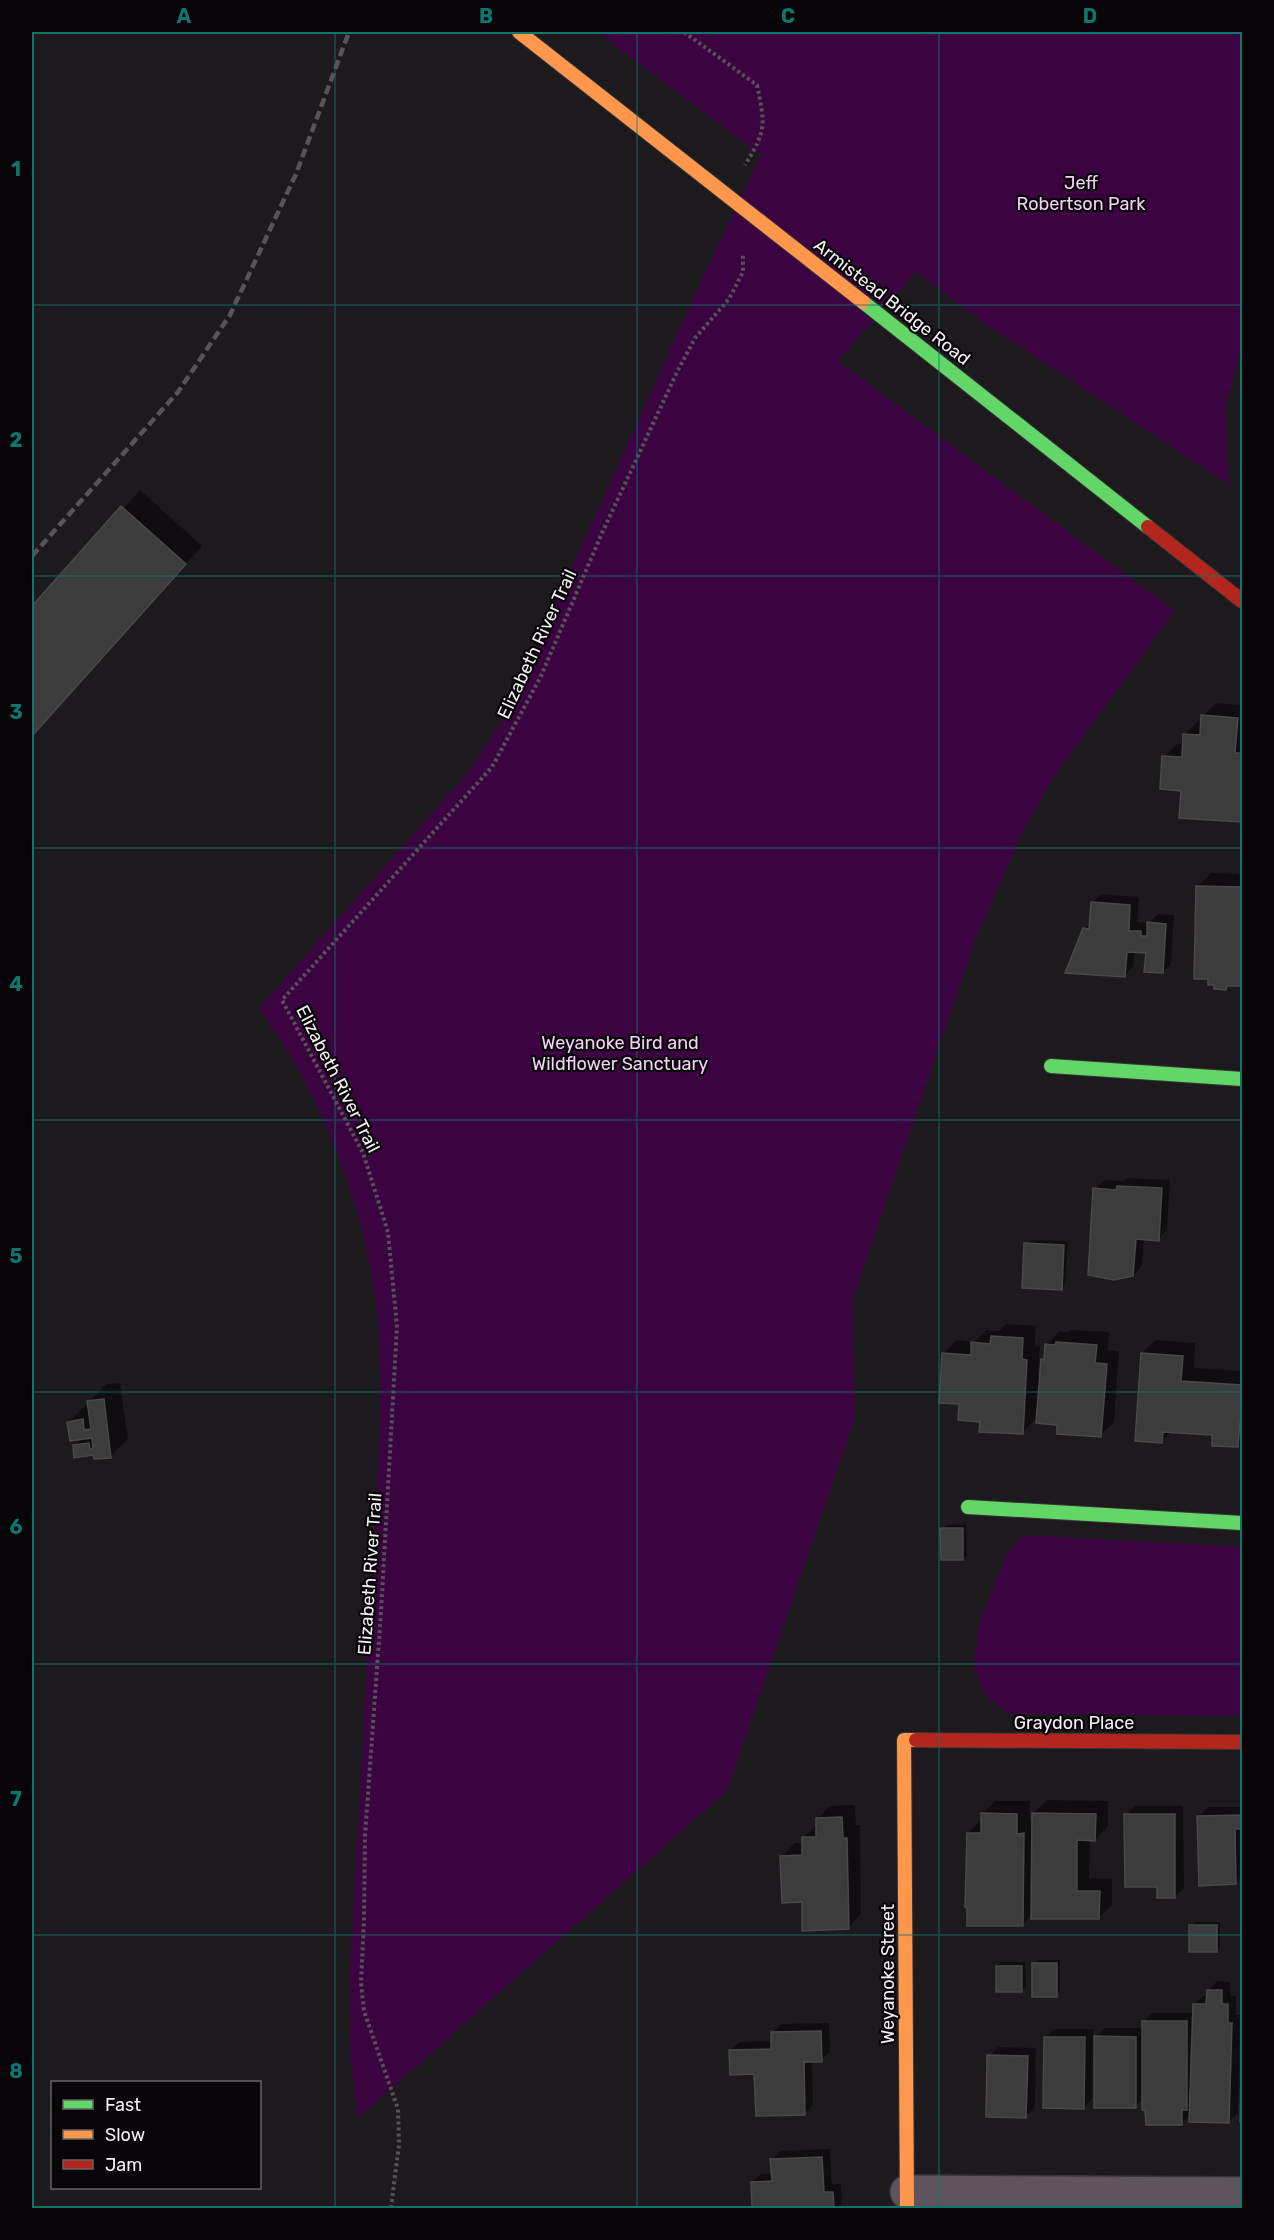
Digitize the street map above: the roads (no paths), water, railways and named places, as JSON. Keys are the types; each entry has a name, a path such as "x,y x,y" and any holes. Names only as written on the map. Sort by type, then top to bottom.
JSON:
{"street":[{"name":"Armistead Bridge Road","path":"519,32 1242,601"},
{"path":"1051,1066 1242,1079"},
{"path":"968,1506 1242,1523"},
{"name":"Graydon Place","path":"904,1740 1242,1742"},
{"name":"Weyanoke Street","path":"904,1740 907,2200"},
{"path":"907,2200 1242,2194"}],"railway":[{"path":"32,556 178,392 230,315 296,174 349,32"}],"park label":[{"name":"Jeff Robertson Park","path":"1081,193"},
{"name":"Weyanoke Bird and Wildflower Sanctuary","path":"620,1053"}]}
